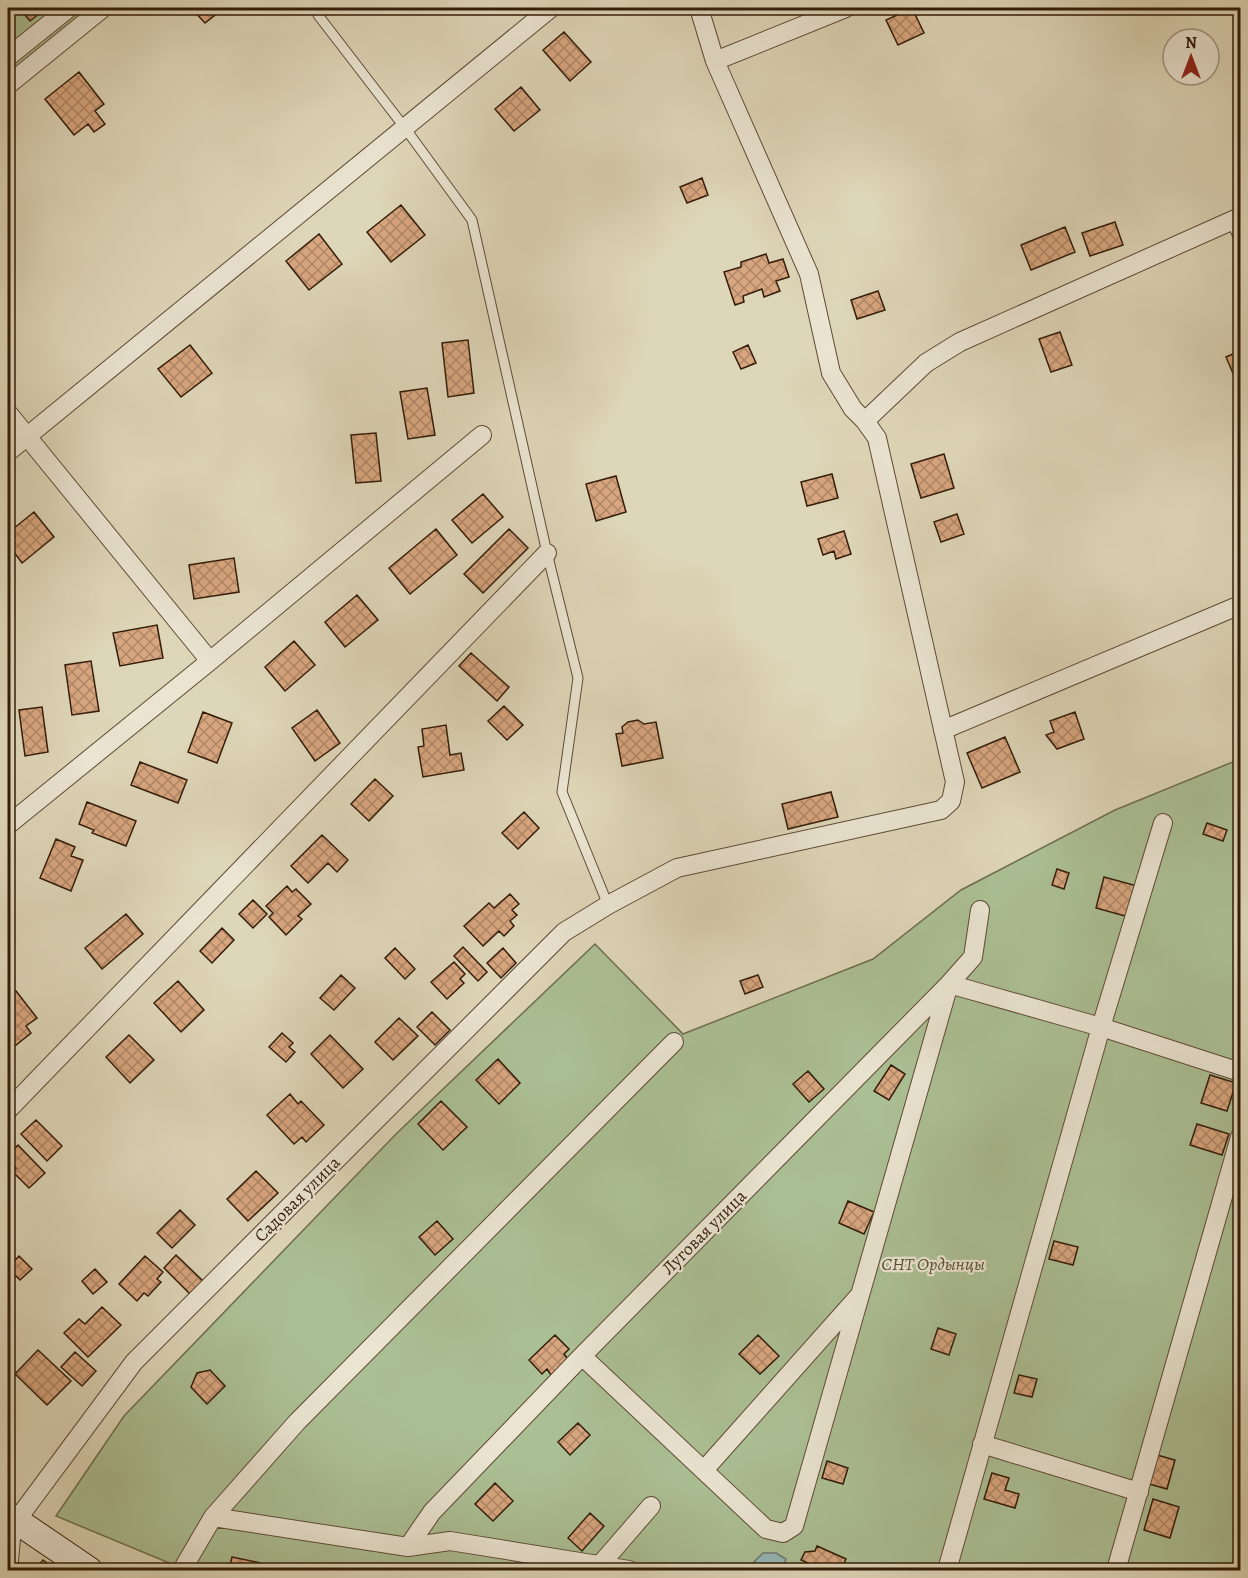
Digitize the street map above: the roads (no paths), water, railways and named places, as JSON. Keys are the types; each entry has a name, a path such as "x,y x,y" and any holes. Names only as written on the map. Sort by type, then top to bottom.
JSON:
{"street":[{"path":"8,57 69,8"},
{"path":"8,85 103,8"},
{"path":"8,452 551,8"},
{"name":"Садовая улица","path":"12,1518 134,1362 564,932 677,868 941,810 951,801 955,782 877,438 853,409 831,373 809,274 715,62 699,8"},
{"path":"715,62 846,8"},
{"path":"865,421 926,363 960,342 1236,219"},
{"path":"8,412 210,661"},
{"path":"8,825 482,435"},
{"path":"8,1110 547,554"},
{"path":"943,730 1240,605"},
{"path":"947,1570 1101,1027 1163,823"},
{"name":"Луговая улица","path":"408,1547 432,1512 582,1356 949,984 973,957 980,910"},
{"path":"582,1356 766,1529 783,1533 794,1526 949,984 1101,1027 1240,1072"},
{"path":"182,1570 213,1517 305,1413 674,1042"},
{"path":"1116,1570 1240,1137"},
{"path":"704,1470 861,1293"},
{"path":"982,1444 1139,1492"},
{"path":"600,1565 651,1506"},
{"path":"213,1517 408,1547 450,1541 629,1570"},
{"path":"8,1570 12,1518"},
{"path":"12,1518 89,1570"}],"lane":[{"path":"327,8 314,11 405,128 472,220 547,554 578,678 562,792 608,906"},
{"path":"1236,219 1240,241"}],"water":[{"path":"763,1553 776,1553 786,1559 782,1570 749,1570 748,1568"}],"park label":[{"name":"СНТ Ордынцы","path":"933,1264"}]}
